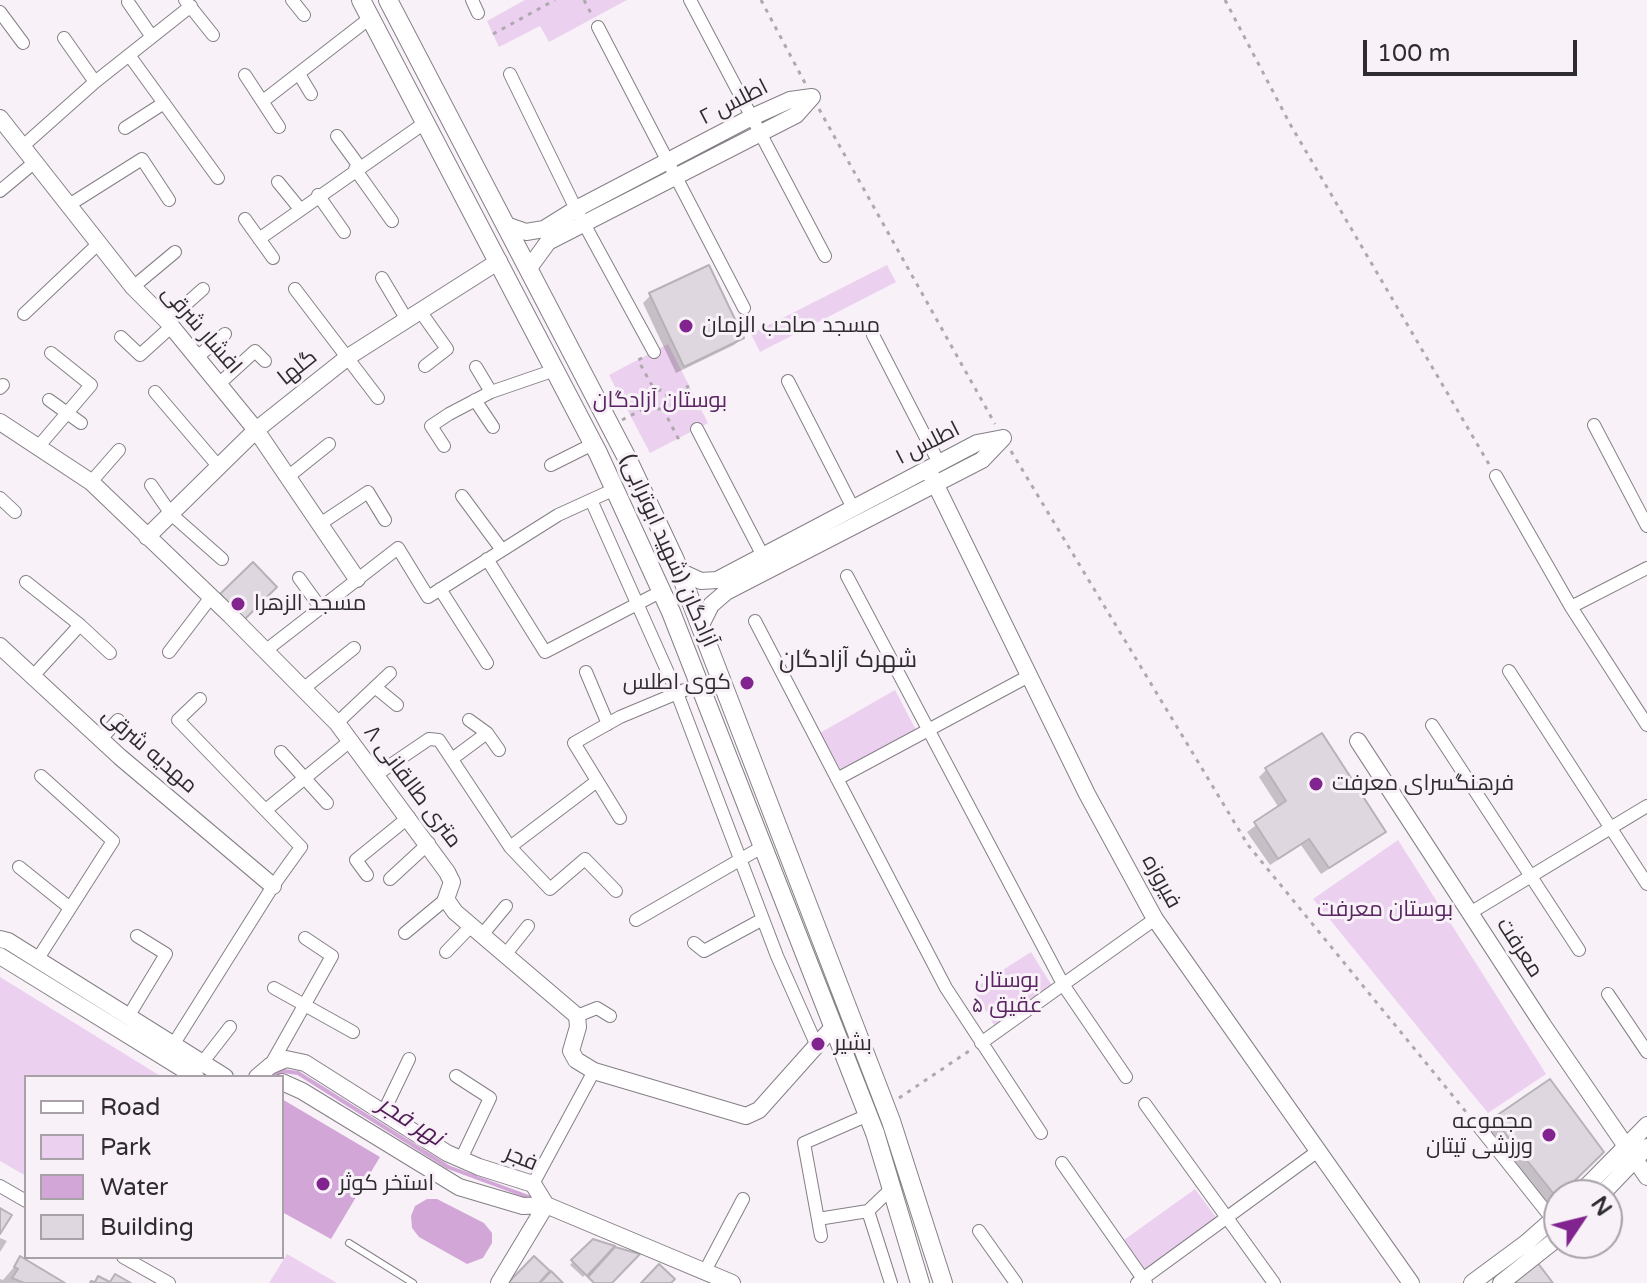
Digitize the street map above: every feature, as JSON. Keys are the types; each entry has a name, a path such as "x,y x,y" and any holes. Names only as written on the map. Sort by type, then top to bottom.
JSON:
{"main road":[{"name":"آزادگان (شهید ابوترابی)","path":"361,0 596,449 662,591 868,1115 920,1283"},
{"name":"آزادگان (شهید ابوترابی)","path":"388,0 619,442 679,571 886,1107 943,1283"},
{"path":"596,449 619,442"}],"street":[{"path":"292,0 304,15"},
{"path":"472,0 478,13"},
{"path":"690,0 825,256"},
{"path":"128,2 152,37"},
{"path":"23,146 188,3 213,35"},
{"path":"0,12 23,43"},
{"path":"263,101 370,18"},
{"path":"598,27 744,308"},
{"path":"64,38 95,82"},
{"path":"129,55 218,178"},
{"path":"299,74 311,94"},
{"path":"510,74 580,217 654,352"},
{"path":"245,75 279,127"},
{"name":"اطلس ۲","path":"506,225 526,232 580,217 671,170 760,135 796,115 812,97"},
{"name":"اطلس ۲","path":"671,170 750,118 790,100 812,97"},
{"path":"125,128 164,103"},
{"path":"259,239 426,122"},
{"name":"افشار شرقی","path":"2,123 36,161 133,287 220,383 289,476 357,579"},
{"path":"337,136 392,221"},
{"path":"69,205 142,159 169,200"},
{"path":"0,191 36,161"},
{"path":"278,182 300,209"},
{"path":"318,195 344,232"},
{"name":"اطلس ۲","path":"529,268 548,242 580,217"},
{"path":"245,219 273,258"},
{"path":"24,314 98,244"},
{"path":"133,287 175,252"},
{"name":"گلها","path":"147,537 256,430 348,357 499,261"},
{"path":"382,278 447,349 425,366"},
{"path":"121,337 140,355 203,289"},
{"path":"295,289 378,398"},
{"path":"197,357 225,334"},
{"path":"873,335 934,472"},
{"path":"220,383 255,351 265,361"},
{"path":"38,447 91,385 51,353"},
{"path":"476,367 491,392"},
{"path":"444,446 431,426 491,392 555,370"},
{"path":"788,381 853,508"},
{"path":"155,392 219,467"},
{"path":"49,400 81,423"},
{"path":"475,400 493,427"},
{"name":"۸ متری طالقانی","path":"0,422 91,482 337,723 429,843 452,882 446,899"},
{"path":"1594,425 1647,526"},
{"path":"697,429 763,556"},
{"name":"اطلس ۱","path":"679,571 701,581 717,580 853,508 934,472 982,460 1003,438"},
{"path":"289,476 329,444"},
{"path":"551,465 596,449"},
{"path":"91,482 119,450"},
{"name":"اطلس ۱","path":"700,627 711,605 726,592 934,472"},
{"name":"فیروزه","path":"934,472 1027,677 1155,919 1411,1283"},
{"path":"1496,476 1571,607 1647,725"},
{"path":"151,485 171,514 222,559"},
{"path":"265,651 398,548 428,597 558,515 615,489"},
{"path":"320,524 368,492 385,520"},
{"path":"462,496 502,550"},
{"path":"0,498 15,512"},
{"path":"591,500 677,693 763,919 817,1046"},
{"path":"487,559 545,652 662,591"},
{"path":"1571,607 1647,568"},
{"path":"847,576 1064,986 1126,1077"},
{"path":"299,578 320,607"},
{"path":"26,582 110,653"},
{"path":"440,589 487,663"},
{"path":"169,652 211,597"},
{"path":"755,621 946,988 1041,1133"},
{"path":"33,676 80,625"},
{"name":"مهدیه شرقی","path":"0,646 101,739 273,886"},
{"path":"303,689 354,648"},
{"path":"1509,671 1647,884"},
{"path":"586,672 608,724"},
{"path":"337,723 390,673"},
{"path":"837,779 1027,677"},
{"path":"620,818 574,743 608,724 699,684"},
{"path":"375,687 397,705"},
{"path":"173,1045 301,847 178,720 200,699"},
{"path":"101,739 118,720"},
{"path":"469,720 487,733 499,750"},
{"path":"1432,725 1579,950"},
{"path":"452,759 487,733"},
{"path":"376,775 429,739 439,740 510,847 550,889 585,859 616,891"},
{"path":"267,809 350,741"},
{"name":"معرفت","path":"1358,741 1647,1177"},
{"path":"281,752 327,803"},
{"path":"37,960 113,841 41,776"},
{"path":"510,847 597,781"},
{"path":"1470,913 1647,806"},
{"path":"367,875 356,860 409,817"},
{"path":"390,879 429,843"},
{"path":"636,920 762,847"},
{"path":"19,867 70,908"},
{"path":"405,933 446,899 476,931 577,1016 578,1027 571,1051 576,1060 594,1071 746,1116 759,1110 833,1027"},
{"path":"446,952 506,906"},
{"path":"694,943 704,951 763,919"},
{"path":"981,1043 1155,919"},
{"path":"505,955 528,926"},
{"path":"128,1017 166,954 137,936"},
{"path":"263,1072 332,956 305,938"},
{"path":"0,939 173,1045 199,1070"},
{"path":"0,956 199,1070"},
{"path":"274,988 353,1032"},
{"path":"1608,994 1647,1052"},
{"path":"577,1016 597,1008 610,1016"},
{"path":"199,1070 230,1027"},
{"name":"فجر","path":"263,1072 286,1059 305,1063 447,1153 533,1184 546,1205 523,1206 459,1187 284,1083"},
{"path":"383,1113 409,1059"},
{"path":"533,1184 594,1071"},
{"path":"456,1076 490,1098 461,1159"},
{"path":"1145,1104 1274,1283"},
{"path":"821,1236 804,1143 868,1115"},
{"path":"1475,1122 1543,1202"},
{"path":"1613,1179 1647,1125"},
{"path":"1599,1179 1631,1154 1647,1147"},
{"path":"1062,1163 1142,1282 1318,1151"},
{"path":"0,1186 24,1200"},
{"path":"818,1219 868,1211 891,1189"},
{"path":"705,1271 743,1199"},
{"path":"499,1283 546,1205 732,1283"},
{"path":"868,1211 891,1283"},
{"path":"1472,1283 1543,1227"},
{"path":"979,1231 1016,1283"},
{"path":"1501,1283 1543,1250"},
{"path":"127,1259 169,1283"}],"lane":[{"path":"349,1243 413,1283"}],"path":[{"path":"493,34 555,0"},
{"path":"584,0 598,27"},
{"path":"761,0 1003,438 1248,845 1475,1122"},
{"path":"1225,0 1290,124 1496,476"},
{"path":"638,360 655,391"},
{"path":"668,396 689,386"},
{"path":"661,390 668,396 669,402 663,409 651,405 650,399 655,391 661,390"},
{"path":"630,416 651,405"},
{"path":"663,409 678,438"},
{"path":"886,1107 981,1043"}],"green space":[{"path":"525,0 627,0 549,42 540,26 499,47 487,21"},
{"path":"887,265 896,282 760,352 751,334"},
{"name":"بوستان آزادگان","path":"668,344 708,423 650,453 609,375"},
{"path":"895,690 916,730 841,770 820,733"},
{"name":"بوستان معرفت","path":"1398,840 1546,1074 1488,1113 1313,899"},
{"name":"بوستان عقیق ۵","path":"1031,952 1054,989 996,1028 973,989"},
{"path":"0,977 159,1075 24,1075 24,1175 0,1161"},
{"path":"1195,1189 1218,1220 1146,1272 1124,1240"},
{"path":"287,1254 337,1283 269,1283"}],"water":[{"name":"استخر کوثر","path":"284,1100 380,1157 331,1239 284,1213"},
{"path":"427,1199 437,1199 484,1223 492,1233 492,1243 483,1258 467,1264 419,1237 412,1228 411,1216 415,1206"}],"building":[{"name":"مسجد صاحب الزمان","path":"709,265 744,338 684,367 649,293"},
{"name":"مسجد الزهرا","path":"253,562 277,587 244,620 220,594"},
{"name":"فرهنگسرای معرفت","path":"1322,733 1386,832 1329,868 1309,839 1278,859 1254,822 1286,801 1265,768"},
{"name":"مجموعه ورزشی تیتان","path":"1550,1079 1604,1152 1576,1179 1543,1180 1493,1118"},
{"path":"0,1208 12,1215 0,1234"},
{"path":"593,1239 615,1246 587,1276 571,1260"},
{"path":"615,1247 640,1254 612,1283 594,1283 588,1277"},
{"path":"20,1256 65,1283 24,1283 12,1278 18,1269 14,1267"},
{"path":"534,1256 550,1271 539,1283 508,1283"},
{"path":"1537,1262 1553,1283 1510,1283"},
{"path":"659,1264 675,1279 671,1283 641,1283"},
{"path":"551,1271 563,1283 540,1283"},
{"path":"115,1274 131,1283 90,1283 95,1282 98,1276 110,1282"}],"waterway":[{"name":"نهر فجر","path":"10,952 97,1007"},
{"name":"نهر فجر","path":"276,1075 283,1071 298,1073 448,1167 534,1199"}],"place":[{"name":"مسجد صاحب الزمان","path":"686,326"},
{"name":"مسجد الزهرا","path":"238,604"},
{"name":"کوی اطلس","path":"747,683"},
{"name":"فرهنگسرای معرفت","path":"1316,784"},
{"name":"بشیر","path":"818,1044"},
{"name":"مجموعه ورزشی تیتان","path":"1549,1135"},
{"name":"استخر کوثر","path":"323,1184"}],"district":[{"name":"شهرک آزادگان","path":"848,661"}]}
